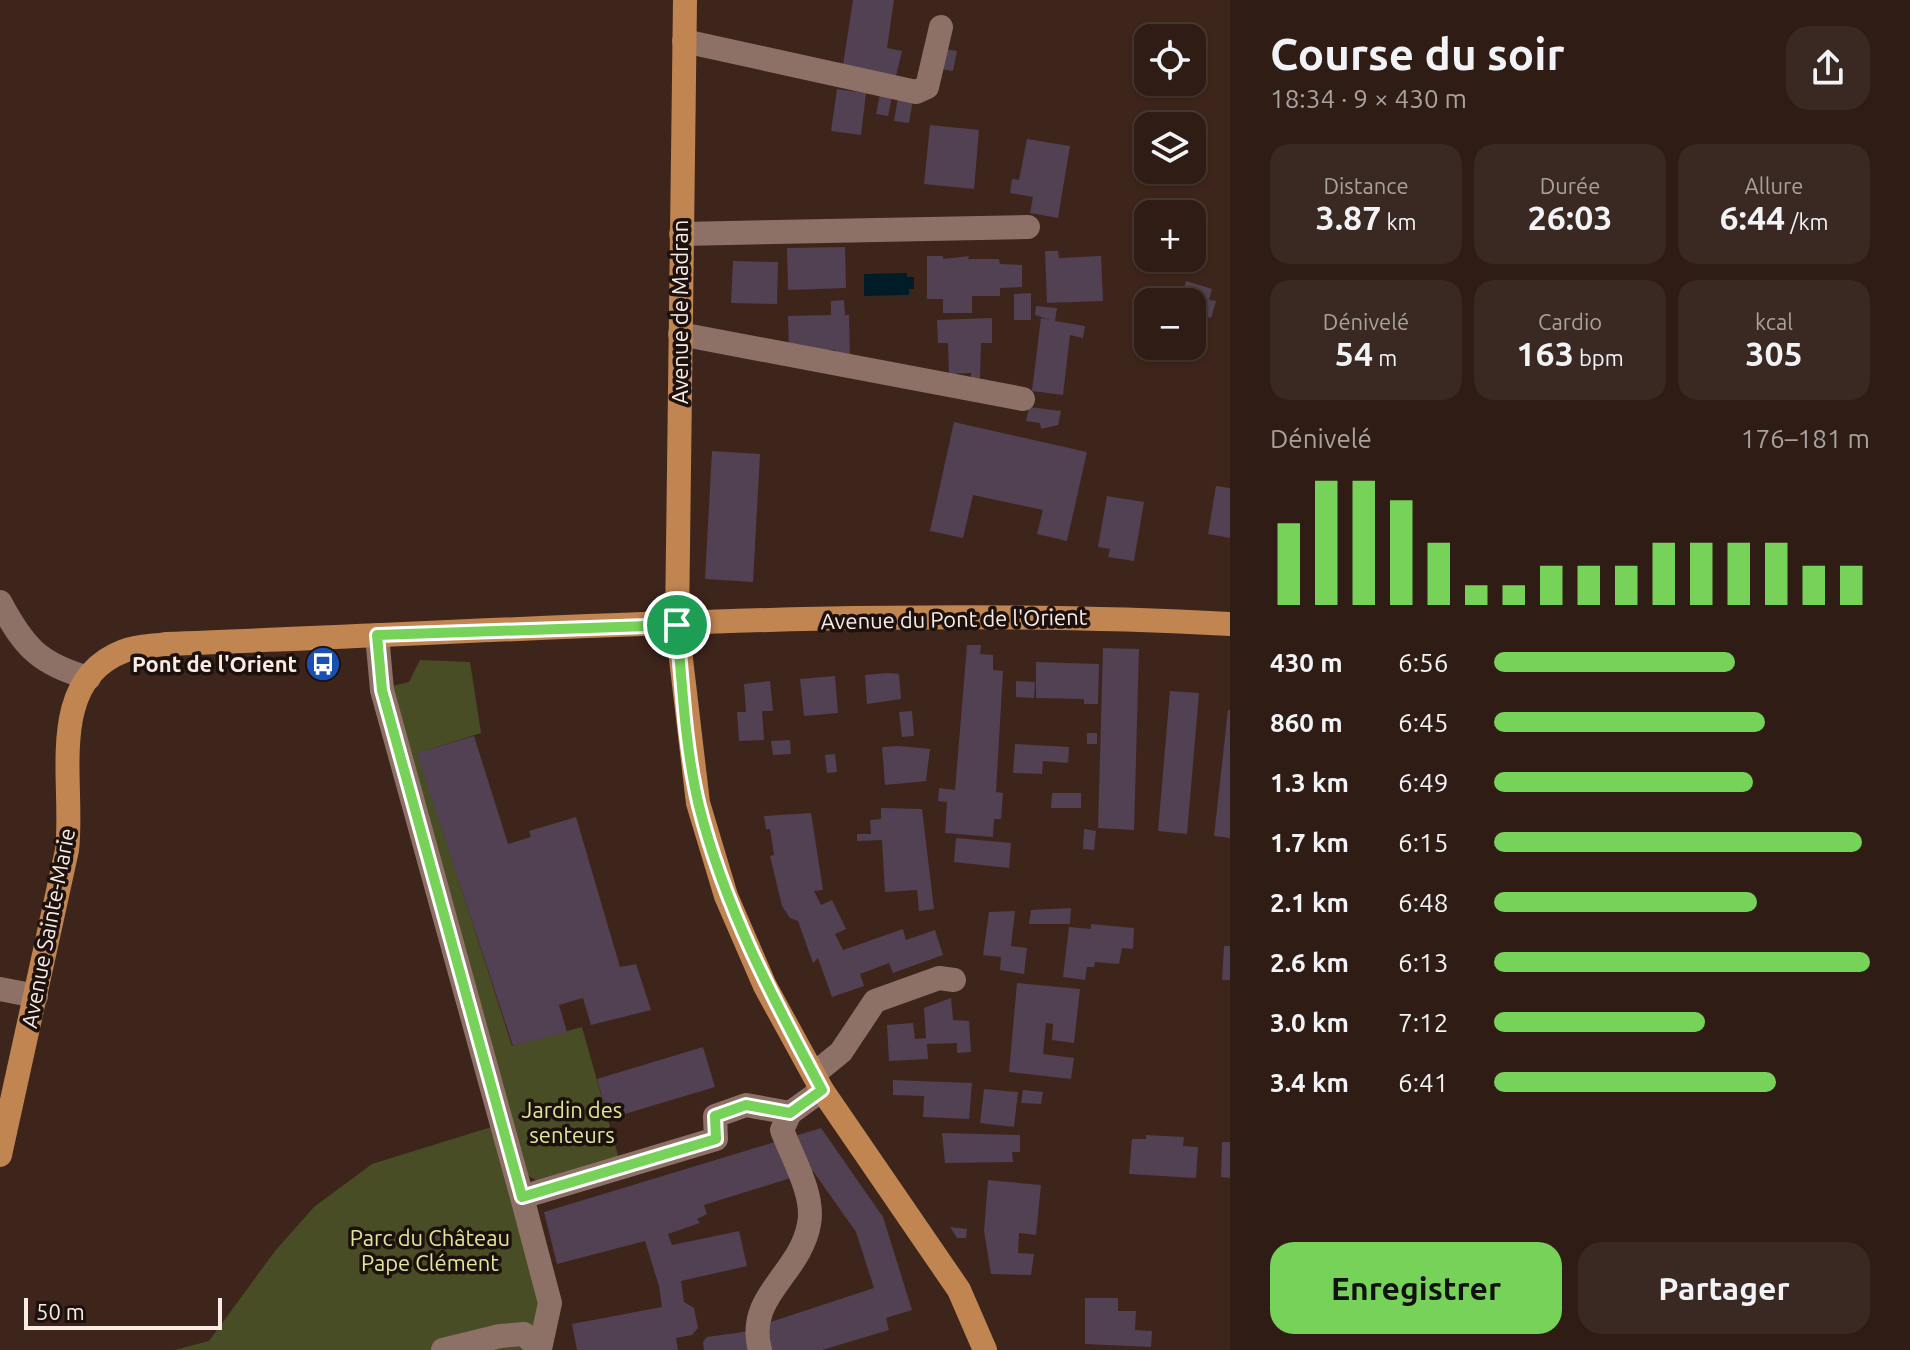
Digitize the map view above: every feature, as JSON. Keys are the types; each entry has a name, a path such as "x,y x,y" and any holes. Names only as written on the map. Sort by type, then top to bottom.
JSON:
{"main road":[{"name":"Avenue de Madran","path":"685,0 677,625 698,803 722,884 765,986 818,1082 959,1290 985,1350"},
{"name":"Avenue du Pont de l'Orient","path":"677,625 991,617 1230,624"},
{"name":"Avenue Sainte-Marie","path":"0,1155 69,839 69,719 89,678 101,662 125,650 153,646 677,625"}],"street":[{"path":"684,41 916,92 927,87 941,27"},
{"path":"681,234 1028,227"},
{"path":"680,334 1023,399"},
{"path":"0,602 20,640 28,647 61,670 89,678"},
{"path":"377,635 382,690 522,1197 558,1302 540,1350 524,1334 500,1336 443,1350"},
{"path":"760,1350 755,1331 756,1317 801,1252 810,1222 809,1202 782,1130 790,1113 841,1052 875,1001 939,978 954,980"},
{"path":"0,989 36,996"},
{"path":"522,1197 716,1139 715,1116 746,1105 790,1113"}],"green space":[{"name":"Jardin des senteurs","path":"420,660 470,662 481,733 418,753 512,1046 582,1027 619,1159 539,1182 525,1174 388,687 409,682"},
{"name":"Parc du Château Pape Clément","path":"501,1124 549,1350 175,1350 209,1341 275,1251 314,1207 372,1164"}],"water":[{"path":"907,273 907,277 914,277 914,289 909,289 909,295 864,296 864,274"}],"building":[{"path":"853,0 894,0 887,48 902,51 896,76 843,65"},
{"path":"944,49 957,51 953,71 940,69"},
{"path":"837,89 866,93 861,135 831,131"},
{"path":"880,94 892,96 888,116 876,114"},
{"path":"898,98 913,100 909,123 894,121"},
{"path":"930,125 979,130 974,189 924,184"},
{"path":"1027,139 1070,146 1058,218 1030,213 1033,197 1010,193 1012,179 1019,180"},
{"path":"845,247 846,288 788,290 787,248"},
{"path":"1045,251 1058,251 1059,258 1101,256 1103,301 1047,303"},
{"path":"927,256 943,256 943,259 969,256 968,259 999,259 1000,264 1022,265 1022,287 1000,288 1000,296 972,296 972,313 943,313 943,299 927,299"},
{"path":"733,261 778,262 777,304 731,303"},
{"path":"1186,281 1212,289 1209,300 1216,301 1211,318 1206,317 1206,288 1184,288"},
{"path":"1031,293 1031,320 1014,320 1014,294"},
{"path":"844,300 845,315 849,315 850,360 835,360 835,350 789,350 788,316 831,315 831,301"},
{"path":"1036,306 1057,308 1055,321 1085,326 1083,338 1070,335 1063,395 1032,391 1041,318 1051,320 1035,315"},
{"path":"992,318 992,343 981,343 980,378 971,378 971,373 949,374 948,343 938,343 937,320"},
{"path":"1029,407 1061,411 1058,425 1041,429 1040,423 1026,421"},
{"path":"954,422 1087,452 1067,541 1037,534 1043,510 973,495 963,538 930,531"},
{"path":"712,451 760,454 753,582 705,579"},
{"path":"1216,486 1230,488 1230,538 1208,534"},
{"path":"1107,496 1144,502 1134,561 1108,557 1110,549 1098,547"},
{"path":"967,645 981,645 980,654 993,655 993,670 1003,671 996,792 1003,793 1001,819 994,819 993,837 945,833 947,802 938,801 939,788 955,790"},
{"path":"1103,648 1139,649 1134,830 1098,828"},
{"path":"1036,662 1099,664 1098,704 1084,704 1084,699 1036,698"},
{"path":"899,674 901,699 867,704 865,675"},
{"path":"835,676 838,713 804,716 800,679"},
{"path":"770,681 773,711 762,711 764,740 739,741 737,712 746,712 744,684"},
{"path":"1016,681 1035,682 1034,698 1016,697"},
{"path":"1170,691 1199,693 1187,834 1158,831"},
{"path":"1230,710 1230,838 1214,836"},
{"path":"912,711 914,736 902,737 899,712"},
{"path":"1087,733 1097,733 1097,744 1087,744"},
{"path":"474,736 508,844 531,837 529,831 576,817 620,967 636,964 651,1010 591,1025 583,998 559,1005 567,1032 513,1046 417,753"},
{"path":"790,740 791,754 773,755 771,741"},
{"path":"1015,744 1069,747 1068,763 1043,761 1042,774 1013,773"},
{"path":"882,747 930,749 926,781 885,785"},
{"path":"835,754 837,772 827,773 825,755"},
{"path":"1052,793 1081,793 1081,808 1051,808"},
{"path":"881,808 922,809 934,909 919,911 917,890 885,892 882,840 857,841 857,834 871,834 870,820 881,819"},
{"path":"811,813 823,890 814,891 821,905 832,900 846,929 835,934 843,950 903,929 906,940 935,930 943,955 893,973 889,963 860,974 864,986 832,997 818,958 813,963 798,921 790,918 782,906 770,856 774,855 770,829 766,829 764,816"},
{"path":"1084,829 1096,831 1094,850 1083,849"},
{"path":"956,838 1011,843 1009,868 954,862"},
{"path":"1071,908 1070,924 1029,924 1031,910"},
{"path":"1015,911 1011,946 1027,948 1024,974 1000,970 1001,957 983,955 989,912"},
{"path":"1091,924 1134,928 1133,949 1122,948 1119,964 1095,962 1094,967 1087,967 1085,980 1063,977 1069,927 1091,929"},
{"path":"1224,946 1230,946 1230,980 1222,980"},
{"path":"1017,983 1080,989 1074,1043 1052,1040 1053,1024 1046,1023 1043,1054 1074,1058 1071,1079 1009,1072"},
{"path":"951,998 953,1020 969,1021 971,1052 957,1053 957,1043 927,1044 928,1059 889,1061 887,1025 913,1023 915,1039 926,1038 924,1008"},
{"path":"703,1047 715,1087 608,1119 597,1079"},
{"path":"893,1080 972,1083 969,1119 923,1117 924,1096 893,1095"},
{"path":"984,1089 1018,1092 1014,1127 980,1123"},
{"path":"1023,1090 1043,1092 1041,1104 1021,1103"},
{"path":"821,1128 883,1217 912,1310 886,1318 889,1330 822,1350 769,1350 761,1325 874,1288 856,1232 813,1171 704,1205 707,1214 697,1219 700,1223 668,1234 672,1245 739,1231 747,1266 681,1281 684,1302 694,1308 698,1328 692,1335 676,1338 678,1350 577,1350 572,1324 662,1307 659,1286 645,1241 557,1264 544,1212"},
{"path":"942,1133 1020,1135 1020,1152 1012,1152 1013,1162 945,1163"},
{"path":"1146,1135 1184,1137 1183,1146 1198,1147 1196,1178 1129,1174 1132,1139 1146,1139"},
{"path":"1222,1142 1230,1142 1230,1178 1221,1177"},
{"path":"988,1180 1041,1185 1036,1235 1019,1233 1018,1253 1034,1254 1031,1275 991,1274 984,1231"},
{"path":"950,1227 967,1229 966,1238 957,1238"},
{"path":"1085,1298 1118,1298 1118,1311 1136,1311 1135,1330 1152,1331 1151,1347 1085,1344"},
{"path":"750,1331 753,1350 704,1350 703,1342 707,1337"}],"place":[{"name":"Pont de l'Orient","path":"323,664"}],"route":[{"path":"677,625 698,803 726,896 765,986 822,1090 790,1113 746,1105 715,1116 716,1139 522,1197 382,690 377,635 677,625"}]}
